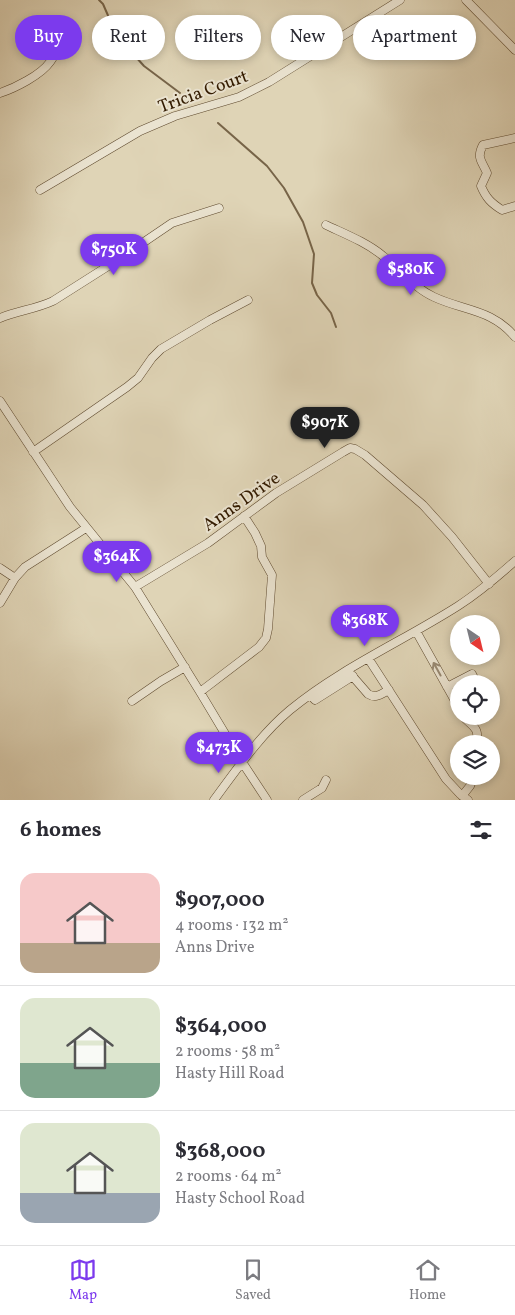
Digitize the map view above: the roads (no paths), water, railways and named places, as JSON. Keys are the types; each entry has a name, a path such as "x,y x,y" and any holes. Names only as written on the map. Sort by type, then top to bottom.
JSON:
{"street":[{"name":"Tricia Court","path":"40,190 140,131 176,116 239,97 268,82 400,0"},
{"path":"466,0 515,50"},
{"path":"0,93 43,69 52,60"},
{"path":"515,138 483,145 480,151 481,161 487,173 481,186 485,197 502,210 515,206"},
{"path":"0,318 44,306 116,261 172,222 219,208"},
{"path":"326,225 355,238 382,255 420,289 431,296 494,318 508,328 515,337"},
{"path":"33,452 128,387 138,378 161,349 248,300"},
{"path":"1,404 58,491 135,587 267,800"},
{"name":"Anns Drive","path":"135,587 208,543 276,493 350,448 365,455 423,505 452,537 489,584"},
{"path":"200,692 260,647 266,638 272,575 262,557 255,533 244,516"},
{"path":"0,603 14,578 25,567 86,528"},
{"path":"214,800 272,726 310,695 350,673 368,658 459,605 489,584 515,561"},
{"path":"0,568 14,578"},
{"path":"416,631 450,692"},
{"path":"368,658 446,779 465,798 470,785"},
{"path":"132,701 185,667"},
{"path":"350,673 368,694 372,696 377,696 389,690"},
{"path":"303,800 322,788 326,780"}],"waterway":[{"path":"99,0 103,4 113,27 126,46 144,66 180,93"},
{"path":"218,123 267,166 284,188 303,222 314,254 312,283 317,295 331,313 336,327"}]}
